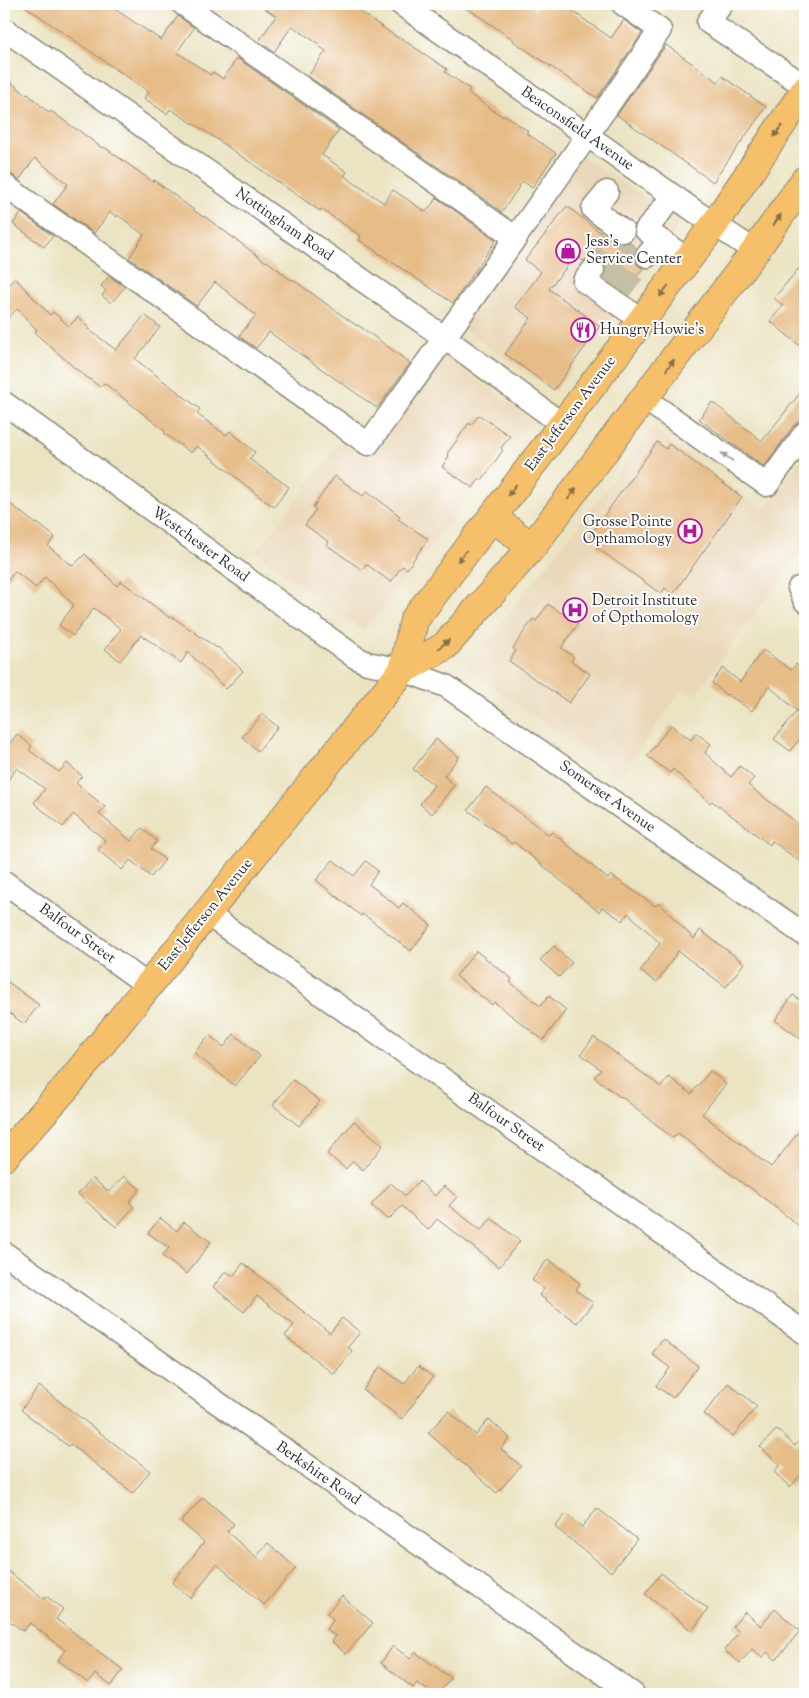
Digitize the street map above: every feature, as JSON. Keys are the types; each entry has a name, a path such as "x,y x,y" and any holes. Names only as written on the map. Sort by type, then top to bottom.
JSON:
{"main road":[{"name":"East Jefferson Avenue","path":"403,670 414,620 714,225 805,88"},
{"name":"East Jefferson Avenue","path":"4,1156 69,1084 403,670 445,646 532,547 756,251 805,180"},
{"path":"492,517 532,547"}],"street":[{"path":"183,4 516,238"},
{"name":"Beaconsfield Avenue","path":"401,4 714,225 756,251"},
{"path":"4,185 368,444 588,136 660,30 623,4"},
{"path":"722,4 708,22 805,88"},
{"name":"Nottingham Road","path":"4,29 445,338 562,425"},
{"path":"607,192 593,209 638,240 688,260"},
{"path":"638,240 673,196"},
{"path":"606,287 642,320"},
{"path":"645,399 767,485 802,445"},
{"name":"Westchester Road","path":"4,403 355,657 367,663 403,670"},
{"name":"Somerset Avenue","path":"403,670 446,686 805,935"},
{"name":"Balfour Street","path":"4,882 149,986"},
{"name":"Balfour Street","path":"207,914 805,1333"},
{"name":"Berkshire Road","path":"4,1253 633,1694"}],"shaded area":[{"path":"580,155 681,221 555,393 461,327"},
{"path":"440,352 531,419 363,631 256,552 345,437 371,450"},
{"path":"653,429 764,510 803,457 805,459 805,558 799,554 695,695 683,689 620,777 466,668"}],"building":[{"path":"22,4 107,4 161,40 178,16 194,28 177,52 211,75 213,72 223,79 237,58 339,130 322,155 347,172 344,176 384,203 393,190 426,212 437,198 496,240 453,303 359,240 361,236 321,209 320,211 205,131 170,109 167,114 144,98 149,92"},
{"path":"258,4 349,4 447,69 445,72 470,89 468,93 503,117 505,115 528,131 526,133 556,153 532,188 523,181 502,212 308,76 326,51 320,45 292,26 274,52 259,41 276,16"},
{"path":"461,4 525,4 534,10 539,4 562,4 611,38 624,20 642,33 597,98"},
{"path":"666,45 718,82 722,76 766,107 713,182 617,115"},
{"path":"4,77 28,94 49,113 51,111 102,148 104,147 153,182 154,180 291,280 410,363 377,408 269,332 256,348 239,336 256,315 215,282 197,306 129,258 144,235 118,215 117,217 110,212 94,233 53,204 68,184 35,158 19,180 11,174 4,172"},
{"path":"567,206 607,238 608,236 621,244 629,242 637,248 634,253 635,260 638,266 643,268 625,293 604,278 605,266 601,260 595,257 583,261 576,255 549,289 600,326 554,390 505,354 531,318 515,307 541,272 525,260"},
{"path":"21,213 53,236 44,247 13,224"},
{"path":"805,261 805,350 770,321 783,306 774,298"},
{"path":"109,276 125,287 111,303 102,296 106,290 101,286"},
{"path":"15,278 50,315 53,312 69,326 78,317 88,329 116,350 145,315 160,327 135,359 200,409 197,414 226,435 230,431 255,452 249,459 289,487 274,507 197,446 191,453 104,383 100,387 76,369 35,333 37,330 17,309 4,322 4,289"},
{"path":"805,387 805,420 799,421 794,425 764,467 699,419 712,402 762,441"},
{"path":"479,415 510,436 501,448 503,450 482,480 480,478 473,488 442,467 449,456 447,454 469,423 471,425"},
{"path":"657,442 666,449 669,444 742,497 673,594 665,588 661,594 596,547 600,540 591,534"},
{"path":"335,476 363,496 367,491 400,516 398,519 428,539 407,569 402,566 391,582 366,564 362,570 327,545 329,542 305,525 316,509 313,507"},
{"path":"4,499 55,537 48,546 73,566 85,554 117,586 121,581 170,618 171,616 218,647 243,671 226,689 188,652 181,663 141,635 120,661 105,649 121,629 94,608 73,636 59,625 74,605 45,577 36,588 15,571 4,586"},
{"path":"548,604 578,624 561,648 574,657 571,661 590,674 569,703 509,661 516,651 513,648 533,619 536,621"},
{"path":"763,650 791,670 796,664 805,672 805,745 799,740 790,751 774,739 797,711 769,686 752,711 726,695 712,683 723,668 740,682"},
{"path":"262,714 278,727 258,751 242,737"},
{"path":"671,725 691,740 696,733 711,744 705,753 731,777 740,766 754,778 748,785 805,829 805,865 772,841 770,845 712,801 710,803 673,769 670,773 647,756"},
{"path":"17,734 32,746 29,750 59,772 67,763 82,776 76,783 105,807 99,814 131,841 142,828 157,841 151,849 165,860 151,877 130,860 122,870 98,850 105,840 73,814 63,827 34,803 45,789 17,768 4,785 4,751"},
{"path":"436,739 459,757 444,776 454,785 432,814 420,804 434,785 413,769"},
{"path":"486,787 549,835 552,832 608,879 611,875 655,906 659,903 694,939 700,930 744,963 726,987 678,951 657,982 640,971 660,943 628,913 623,921 602,907 599,912 514,842 512,844 468,810"},
{"path":"333,860 354,876 366,861 378,871 369,884 399,908 403,903 431,925 411,951 371,920 362,914 361,916 316,880"},
{"path":"554,946 572,963 559,977 540,960"},
{"path":"476,951 512,979 510,982 540,1006 549,996 566,1010 543,1040 494,1002 492,1005 456,976"},
{"path":"4,979 39,1005 24,1024 4,1009"},
{"path":"793,995 805,1004 805,1042 775,1020"},
{"path":"234,1034 260,1056 235,1086 194,1053 209,1035 224,1047"},
{"path":"594,1037 661,1087 669,1077 691,1094 710,1071 726,1084 702,1114 771,1167 805,1124 805,1216 798,1225 678,1133 673,1138 594,1077 601,1070 581,1054"},
{"path":"293,1080 320,1101 299,1126 273,1105"},
{"path":"354,1121 383,1145 363,1170 353,1161 346,1169 327,1154"},
{"path":"124,1176 140,1189 129,1202 134,1207 116,1227 78,1194 92,1178 109,1192"},
{"path":"419,1181 435,1196 444,1186 457,1197 449,1206 481,1230 491,1218 520,1241 499,1267 437,1219 428,1230 402,1206 388,1220 371,1205 391,1183 405,1196"},
{"path":"160,1218 177,1231 184,1222 211,1242 187,1274 162,1256 169,1248 148,1233"},
{"path":"548,1259 580,1283 576,1290 593,1303 577,1323 539,1295 544,1289 532,1280"},
{"path":"243,1263 330,1333 342,1318 360,1332 348,1347 352,1351 334,1374 285,1336 294,1325 257,1296 244,1312 213,1287 226,1271 233,1276"},
{"path":"663,1339 698,1366 673,1398 656,1386 670,1368 652,1354"},
{"path":"418,1366 433,1377 402,1419 363,1390 380,1367 404,1384"},
{"path":"728,1383 757,1406 733,1436 704,1414"},
{"path":"39,1386 150,1471 133,1493 70,1444 68,1446 21,1410"},
{"path":"448,1411 476,1435 489,1419 510,1438 501,1449 521,1466 497,1493 428,1433"},
{"path":"777,1429 795,1446 805,1434 805,1470 790,1487 774,1472 780,1465 760,1447"},
{"path":"203,1497 234,1524 227,1532 256,1557 268,1543 296,1568 264,1605 217,1564 191,1598 172,1583 204,1542 181,1522"},
{"path":"597,1508 637,1539 611,1572 555,1527 566,1514 582,1527"},
{"path":"4,1568 44,1599 46,1596 63,1609 56,1619 123,1670 111,1686 95,1674 88,1683 58,1660 65,1650 30,1623 23,1631 4,1617"},
{"path":"661,1573 708,1609 692,1631 645,1594"},
{"path":"342,1596 373,1623 346,1654 331,1641 335,1636 326,1629 334,1620 327,1613"},
{"path":"775,1609 800,1631 776,1660 767,1652 762,1658 752,1649 740,1663 724,1650 739,1632 733,1626 745,1612 761,1626"},
{"path":"393,1646 410,1659 415,1652 451,1678 438,1694 433,1694 417,1683 413,1688 381,1663"}],"tunnel":[{"path":"593,270 620,235"},
{"path":"608,281 634,246"},
{"path":"620,290 647,256"}],"place":[{"name":"Jess's Service Center","path":"568,251"},
{"name":"Hungry Howie's","path":"583,330"},
{"name":"Grosse Pointe Opthamology","path":"690,531"},
{"name":"Detroit Institute of Opthomology","path":"575,610"}]}
